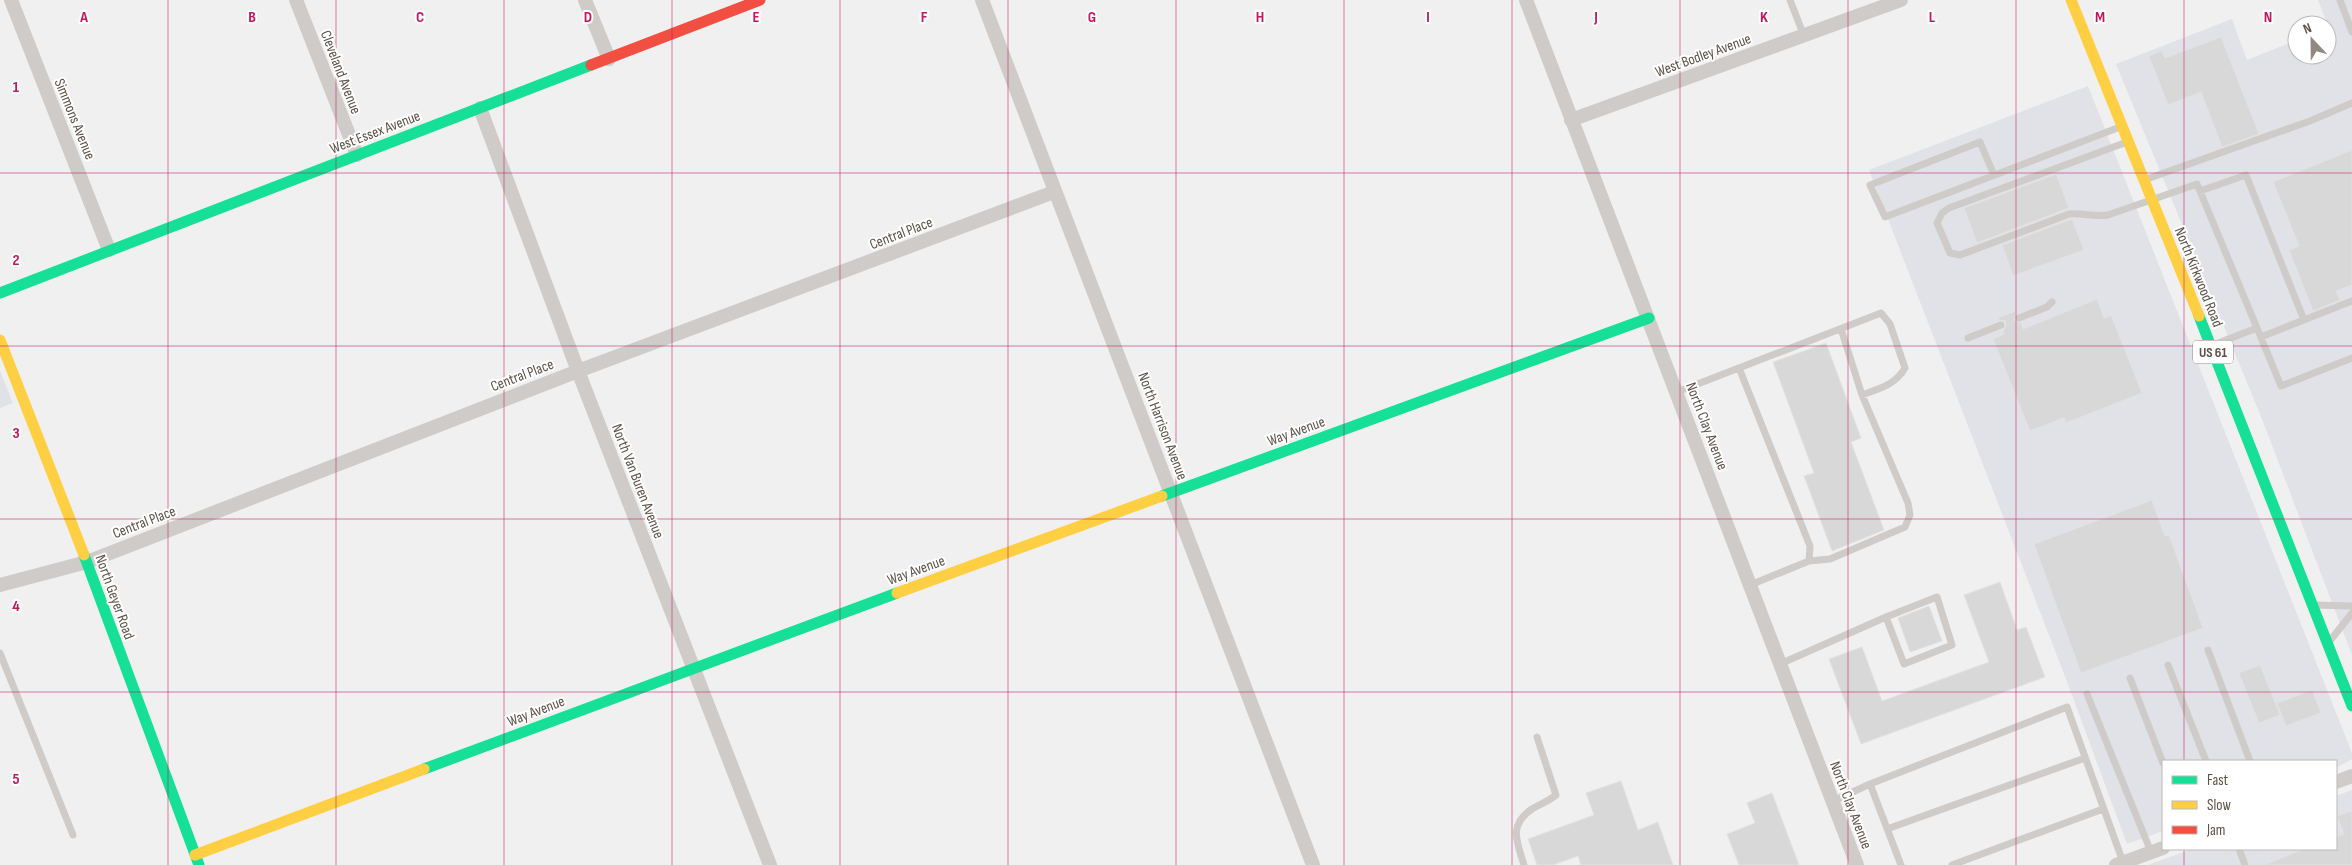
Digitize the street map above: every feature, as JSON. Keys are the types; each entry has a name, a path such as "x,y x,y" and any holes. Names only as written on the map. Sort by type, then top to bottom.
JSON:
{"street":[{"name":"Simmons Avenue","path":"11,0 109,250"},
{"name":"Cleveland Avenue","path":"296,0 357,155"},
{"path":"585,0 609,59"},
{"name":"West Essex Avenue","path":"0,293 760,0"},
{"name":"North Harrison Avenue","path":"982,0 1054,192 1172,492 1313,865"},
{"name":"North Clay Avenue","path":"1526,0 1857,865"},
{"name":"West Bodley Avenue","path":"1571,120 1902,0"},
{"name":"North Kirkwood Road","path":"2072,0 2211,346 2352,706"},
{"name":"North Van Buren Avenue","path":"480,108 578,371 770,865"},
{"name":"Central Place","path":"0,585 87,562 578,371 1054,192"},
{"name":"Way Avenue","path":"197,860 693,668 1648,318"},
{"name":"North Geyer Road","path":"0,340 87,562 197,860"},
{"path":"2337,782 2352,776"},
{"path":"2119,864 2157,850"}],"lane":[{"path":"1790,0 1804,36"},
{"path":"2340,0 2352,32"},
{"path":"2144,180 2310,121 2352,103"},
{"path":"1994,175 1980,142 1870,185 1885,217 2122,126"},
{"path":"2128,141 1949,208 1942,213 1937,223 1950,253 1960,255 2069,214 2082,213 2094,217 2108,215 2197,184 2281,386 2352,358"},
{"path":"2200,191 2246,175 2304,320"},
{"path":"2261,337 2352,301"},
{"path":"2018,318 2047,307 2052,302"},
{"path":"1677,392 1881,313 1890,324 1905,368 1900,377 1891,384 1862,394"},
{"path":"1968,338 2001,325"},
{"path":"2211,346 2257,328"},
{"path":"1750,585 1809,561 1830,559 1905,527 1910,515 1908,502 1862,394 1841,329"},
{"path":"1739,368 1810,546 1809,561"},
{"path":"1780,664 1886,617 1938,597 1952,645 1904,664 1886,617"},
{"path":"2312,605 2352,606"},
{"path":"2328,644 2352,613"},
{"path":"2208,650 2250,760"},
{"path":"0,653 73,835"},
{"path":"2168,664 2206,760"},
{"path":"2130,678 2162,760"},
{"path":"2087,694 2157,850"},
{"path":"1832,801 1870,784 2067,707 2103,809 2119,864"},
{"path":"1524,865 1515,832 1518,824 1531,810 1556,794 1537,737"},
{"path":"1888,829 2085,758"},
{"path":"1870,784 1901,865"},
{"path":"1952,865 2103,809"},
{"path":"2239,850 2245,865"}],"shaded area":[{"path":"2318,0 2352,0 2352,655 2262,419 2116,64 2232,19 2247,60 2287,44 2287,65 2337,65 2337,15 2324,15"},
{"path":"2088,86 2352,753 2352,759 2337,767 2337,760 2162,760 2162,831 2127,844 2066,679 1869,170"},
{"path":"0,371 13,403 0,408"},
{"path":"2352,790 2352,865 2148,865 2189,850 2337,850 2337,796"}],"building":[{"path":"2221,37 2259,134 2222,147 2201,92 2168,105 2149,56 2162,51 2165,58"},
{"path":"2352,150 2352,285 2336,291 2340,300 2313,311 2289,250 2299,246 2273,182"},
{"path":"2056,174 2069,208 1977,243 1964,208"},
{"path":"2072,219 2084,250 2013,276 2002,245"},
{"path":"2097,299 2104,318 2111,315 2142,393 2066,423 2064,418 2030,431 1993,339 2004,334 2003,330 2006,326 2005,321 1998,318 2016,311 2014,320 2021,323 2023,329"},
{"path":"1826,343 1861,438 1851,442 1884,530 1832,551 1804,476 1814,473 1773,362"},
{"path":"2152,500 2165,536 2169,535 2203,628 2081,673 2034,544"},
{"path":"2000,582 2017,630 2026,627 2045,677 1861,744 1829,659 1862,647 1882,701 1989,662 1964,595"},
{"path":"1929,606 1942,641 1910,652 1898,618"},
{"path":"2260,665 2280,715 2259,723 2239,673"},
{"path":"2312,690 2321,713 2286,726 2277,703"},
{"path":"1621,781 1638,830 1658,822 1673,865 1581,865 1578,856 1553,865 1537,865 1528,839 1594,815 1586,793"},
{"path":"1772,793 1799,865 1739,865 1727,834 1755,823 1747,803"},
{"path":"2352,811 2352,865 2264,865 2302,850 2337,850 2337,837 2344,834 2337,816"}],"traffic: fast":[{"path":"0,293 591,65"},
{"path":"2199,316 2352,706"},
{"path":"1162,496 1649,318"},
{"path":"84,555 199,865"},
{"path":"424,769 897,593"}],"traffic: slow":[{"path":"2071,0 2199,316"},
{"path":"0,340 84,555"},
{"path":"897,593 1162,496"},
{"path":"195,855 424,769"}],"traffic: jam":[{"path":"591,65 760,0"}]}
